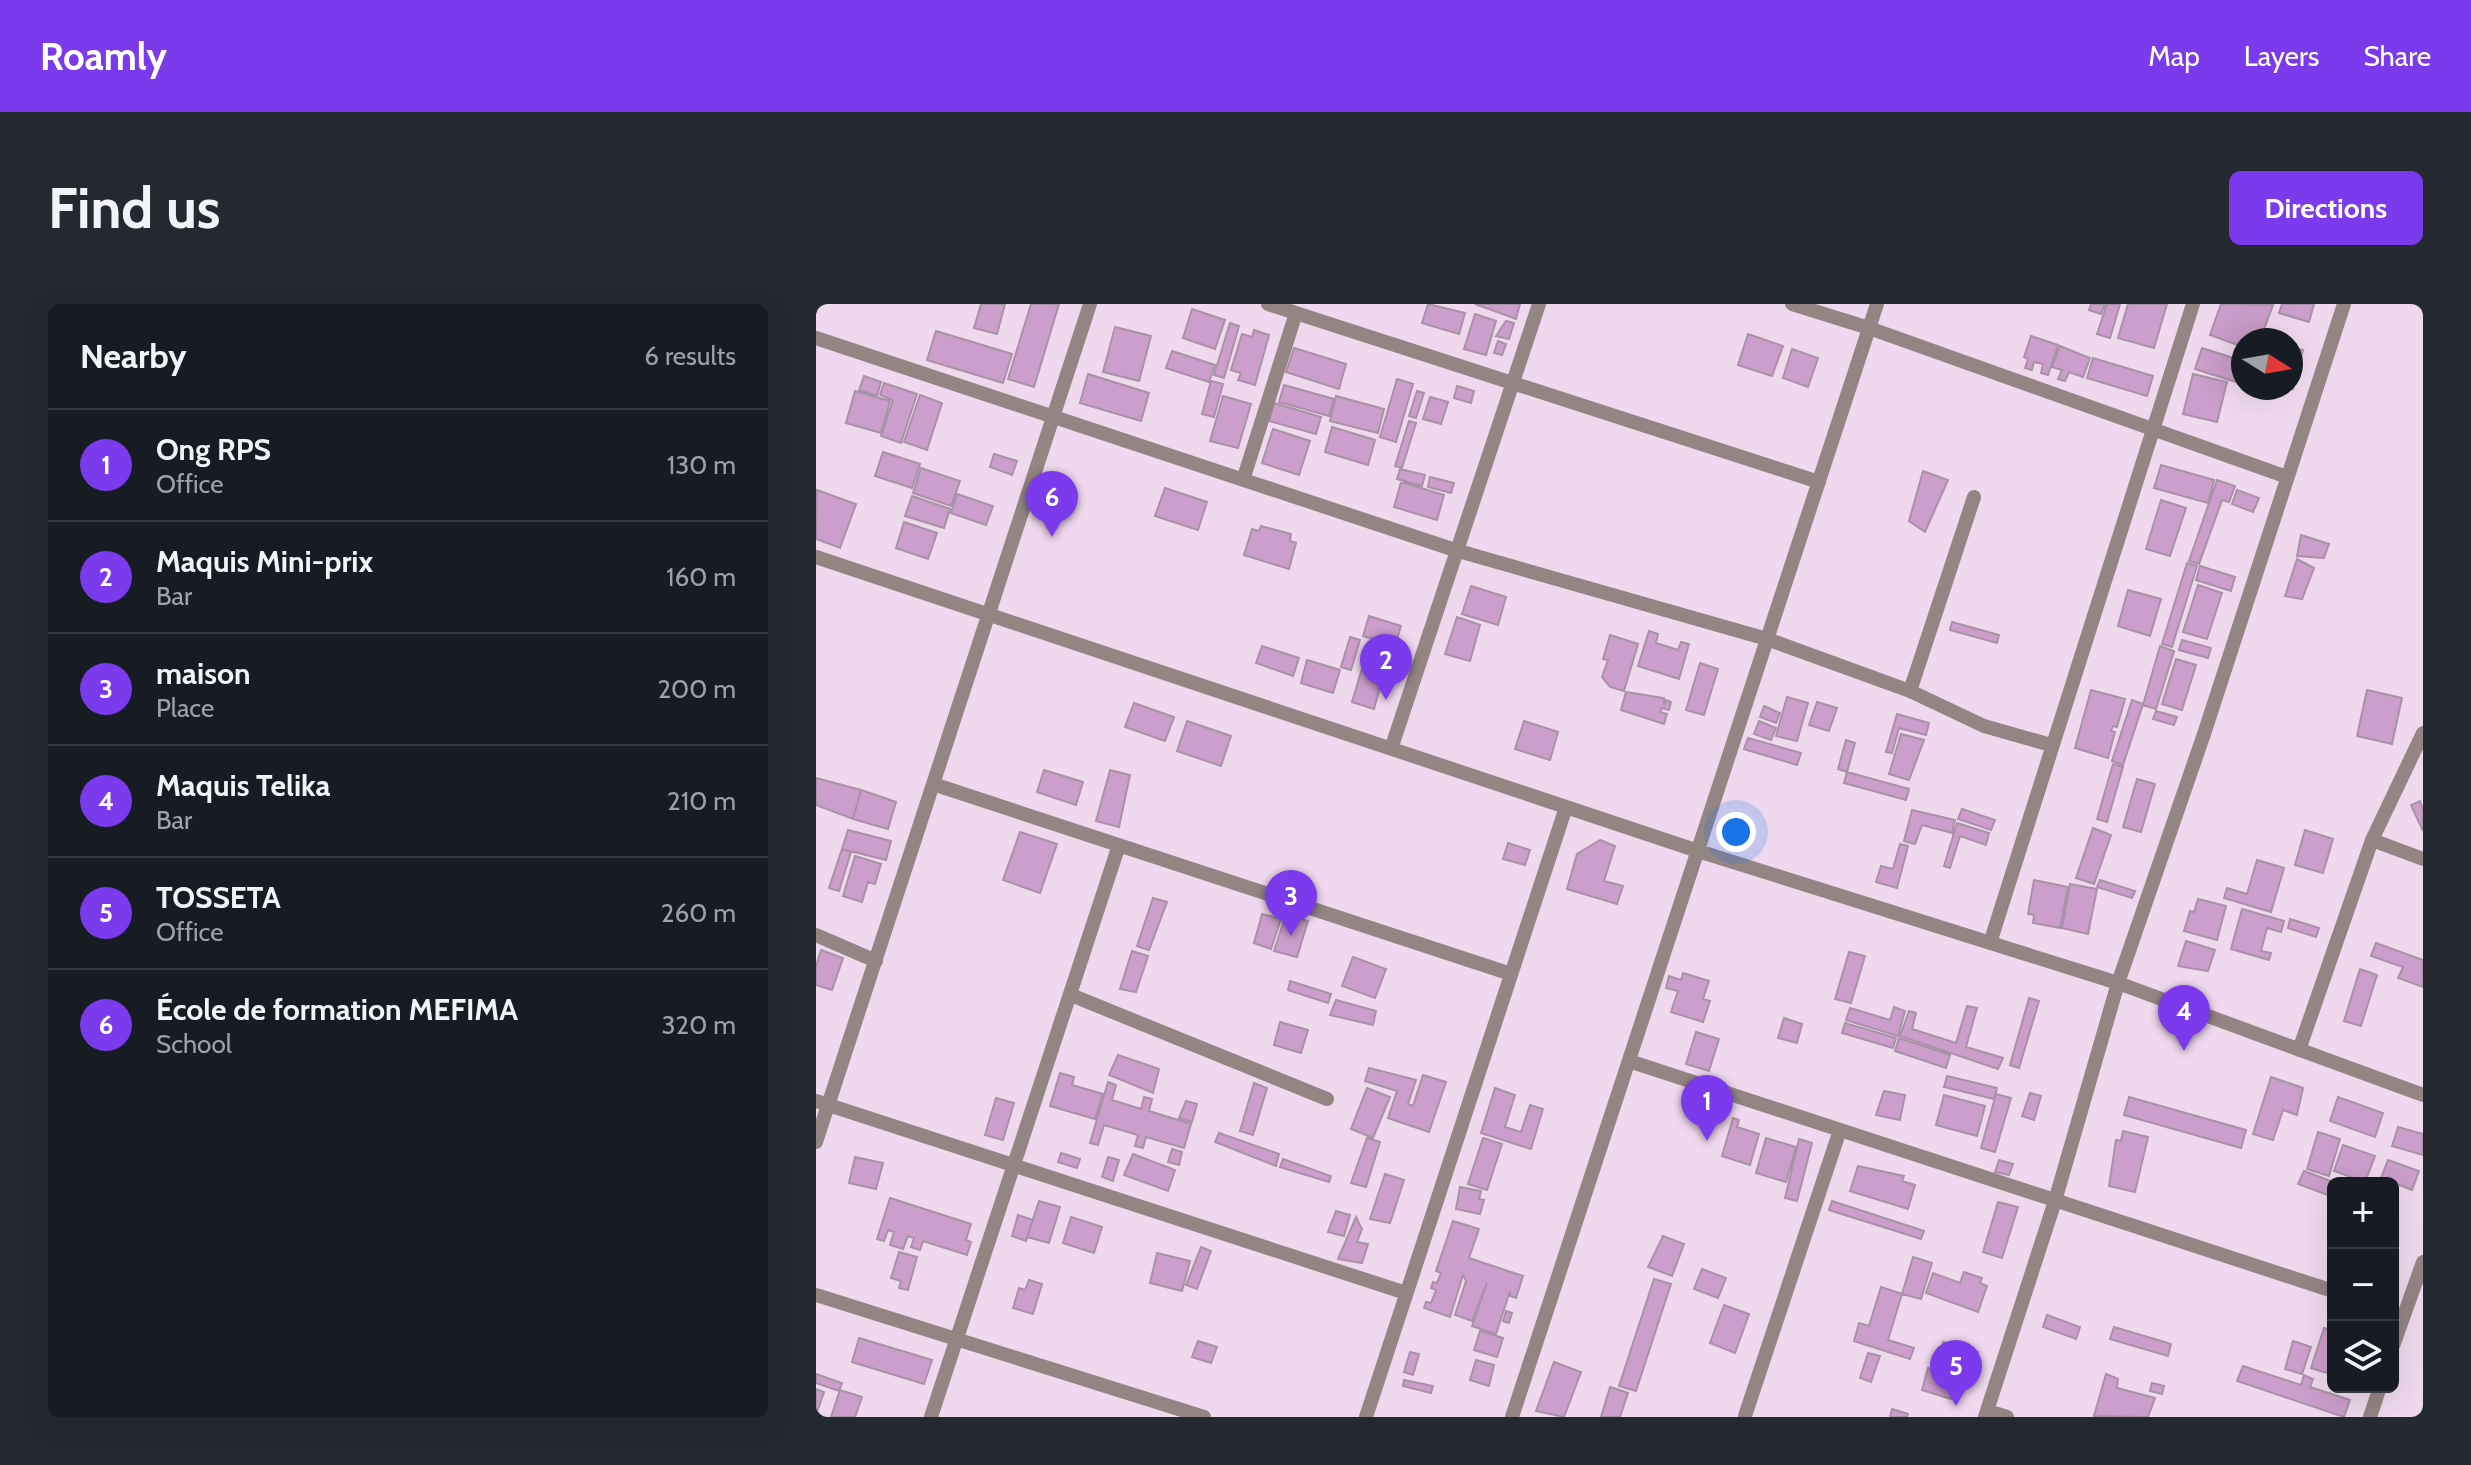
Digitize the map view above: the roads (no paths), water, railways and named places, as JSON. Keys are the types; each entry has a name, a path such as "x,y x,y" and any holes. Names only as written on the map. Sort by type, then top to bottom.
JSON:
{"street":[{"path":"816,1142 822,1103 876,961 1090,304"},
{"path":"1268,304 1819,482"},
{"path":"1392,746 1539,304"},
{"path":"1792,304 1869,328 2287,477"},
{"path":"1512,1417 1877,304"},
{"path":"1990,943 2193,304"},
{"path":"2007,1417 1987,1414 2055,1201 2118,983 2344,304"},
{"path":"1244,477 1296,313"},
{"path":"816,338 1053,418 1244,477 1455,550 1767,639 1910,691 1984,726 2051,745"},
{"path":"1910,691 1974,497"},
{"path":"816,557 1392,746 1698,851 2118,983 2423,1095"},
{"path":"2299,1050 2372,840 2423,733"},
{"path":"933,784 1511,974"},
{"path":"1366,1417 1566,807"},
{"path":"2372,840 2423,859"},
{"path":"931,1417 1119,845"},
{"path":"816,935 876,961"},
{"path":"1071,995 1327,1099"},
{"path":"1629,1061 2327,1289"},
{"path":"822,1103 1406,1293"},
{"path":"1745,1416 1840,1130"},
{"path":"2399,1310 2423,1262"},
{"path":"816,1295 1204,1417"},
{"path":"2370,1417 2378,1393"}],"place":[{"name":"École de formation MEFIMA","path":"1052,537"},
{"name":"Maquis Mini-prix","path":"1386,700"},
{"name":"maison","path":"1291,936"},
{"name":"Maquis Telika","path":"2184,1051"},
{"name":"Ong RPS","path":"1707,1141"},
{"name":"TOSSETA","path":"1956,1406"}]}
